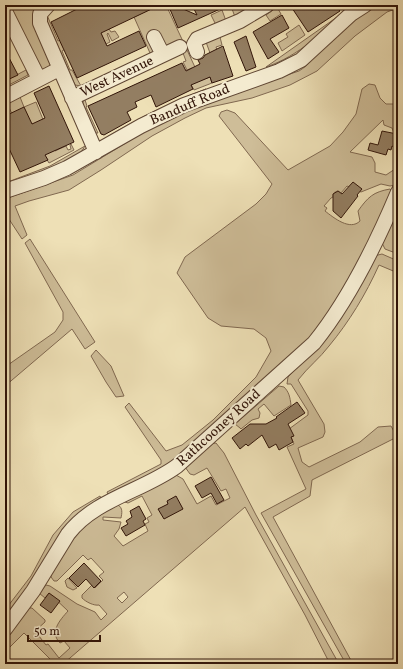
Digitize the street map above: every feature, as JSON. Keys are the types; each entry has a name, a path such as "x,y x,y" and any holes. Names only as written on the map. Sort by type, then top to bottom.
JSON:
{"street":[{"path":"48,5 42,10 39,18 59,69 96,152"},
{"path":"197,52 194,44 197,39 240,21 267,5"},
{"name":"Banduff Road","path":"5,191 56,173 141,126 184,105 279,70 301,60 310,54 352,14 364,5"},
{"path":"5,11 39,80"},
{"name":"West Avenue","path":"154,37 163,55"},
{"name":"West Avenue","path":"72,98 180,47"},
{"path":"5,97 59,69"},
{"name":"Rathcooney Road","path":"5,628 27,600 68,534 76,524 94,510 162,476 177,466 314,343 323,332 347,294 388,216 398,192"}],"shaded area":[{"path":"7,5 39,5 51,60 48,69 41,70"},
{"path":"159,5 166,5 201,80 210,77 212,83 194,90 189,81 196,77 192,68 187,70 183,62 186,61 183,53 150,53 134,17"},
{"path":"244,5 247,11 235,17 231,6"},
{"path":"376,5 398,5 398,8 387,12 355,36 317,71 290,85 252,98 206,108 152,136 69,190 15,206 27,235 22,239 5,213 5,199 73,175 168,119 197,105 303,69 348,25"},
{"path":"277,7 281,14 270,21 266,15"},
{"path":"350,8 321,34 300,50 266,67"},
{"path":"222,10 226,21 216,25 211,15"},
{"path":"47,15 58,41 64,38 109,29 111,32 115,31 119,37 112,41 108,33 110,42 106,44 67,48 62,51 70,70 72,70 81,86 75,85 46,19"},
{"path":"299,25 305,35 282,51 278,43 288,37 286,34"},
{"path":"220,37 222,45 216,47 217,50 210,53 206,42"},
{"path":"26,70 28,75 5,87 5,81"},
{"path":"369,84 375,85 380,98 386,104 395,104 398,102 398,134 394,133 392,128 384,125 383,120 350,152 372,157 375,163 375,172 386,175 395,169 398,174 395,185 390,186 381,184 361,192 347,186 341,193 338,191 335,192 333,197 324,206 327,208 325,211 333,217 352,225 360,221 358,211 371,196 390,189 393,192 365,252 316,335 165,468 109,497 107,492 161,464 161,460 125,407 129,403 166,451 182,445 213,420 256,377 271,351 266,338 254,329 221,326 208,318 177,273 185,257 256,204 266,194 272,184 219,116 221,112 227,110 235,113 288,170 330,146 343,132 356,114 362,89"},
{"path":"206,89 182,99 108,138 107,137 155,111 180,99"},
{"path":"20,97 24,107 36,102 44,122 18,127 7,103"},
{"path":"85,100 86,107 98,133 95,133 83,105 83,101"},
{"path":"71,144 74,150 49,163 46,158 37,162 53,145 55,151 66,146 68,150 71,149"},
{"path":"85,146 80,154 56,167 5,185 5,183 50,166"},
{"path":"396,216 398,216 398,254 385,249 382,243"},
{"path":"30,239 95,342 85,349 72,329 5,386 5,367 55,332 63,320 63,312 25,243"},
{"path":"382,254 398,261 398,273 379,265 369,287 343,327 298,380 324,424 325,432 323,437 298,448 302,462 309,467 360,442 378,427 391,426 397,437 312,480 310,496 273,517 353,664 346,664 261,513 306,489 287,447 294,444 291,437 293,436 289,429 308,415 308,411 291,384 287,384 288,377 323,341 374,256"},
{"path":"96,350 111,366 124,396 116,397 106,382 91,356"},
{"path":"279,386 284,387 287,391 290,397 291,405 274,416 264,404 258,409 260,413 259,418 252,420 241,429 235,424"},
{"path":"216,443 224,453 256,515 339,664 330,664 305,615 245,507 63,664 55,664 24,633 5,652 5,638 28,608 32,608 45,620 45,622 35,631 59,658 70,648 64,641 60,643 55,635 57,626 68,611 49,593 45,598 39,593 46,585 50,586 77,604 95,612 101,620 107,614 99,605 90,603 82,598 82,595 92,585 95,588 103,580 99,576 104,572 91,558 88,560 83,555 57,581 54,581 51,577 51,574 70,542 79,530 88,522 118,505 120,506 122,512 121,518 103,517 103,520 121,522 119,529 114,536 123,546 148,531 145,524 149,522 147,518 152,515 142,496 128,503 125,502 176,475 183,479 197,504 211,496 216,505 230,498 226,489 221,491 207,468 194,475 190,474 185,467 210,444","holes":["124,592 128,597 122,603 117,598"]},
{"path":"100,496 102,501 37,579 5,622 5,610 31,576 53,535 73,512"},
{"path":"68,578 77,588 73,590 67,587 65,581"}],"building":[{"path":"85,5 160,5 101,33 107,46 139,31 146,46 77,78 51,22"},
{"path":"174,5 197,15 192,5 229,5 178,28 169,7"},
{"path":"297,5 335,5 340,11 308,32 292,8"},
{"path":"282,15 289,28 270,39 279,52 268,59 253,32"},
{"path":"246,36 256,67 246,71 234,42"},
{"path":"223,46 233,76 212,83 210,77 191,85 193,89 156,107 151,95 135,102 137,107 127,112 131,120 104,135 101,134 88,106 182,63 186,71 200,64 198,60 203,58 205,55"},
{"path":"5,50 18,75 5,81"},
{"path":"49,86 74,142 45,155 48,160 20,172 5,140 5,116 24,107 32,124 45,118 34,93"},
{"path":"382,131 397,134 394,147 392,146 391,150 388,149 386,155 368,150 370,143 378,145"},
{"path":"353,182 362,189 341,218 333,211 333,194 338,191 342,194"},
{"path":"297,402 305,413 288,424 294,436 291,437 293,442 279,450 276,444 269,448 262,435 248,446 246,444 240,449 232,438 250,424 266,424 277,418 276,417"},
{"path":"211,477 224,500 217,504 211,493 202,498 195,486"},
{"path":"176,496 183,509 164,519 158,509 168,504 167,501"},
{"path":"139,506 146,519 143,521 145,525 126,536 121,528 128,524 126,521 132,517 130,511"},
{"path":"84,563 101,581 94,588 86,579 78,587 69,578"},
{"path":"49,593 60,601 51,613 40,605"}]}
